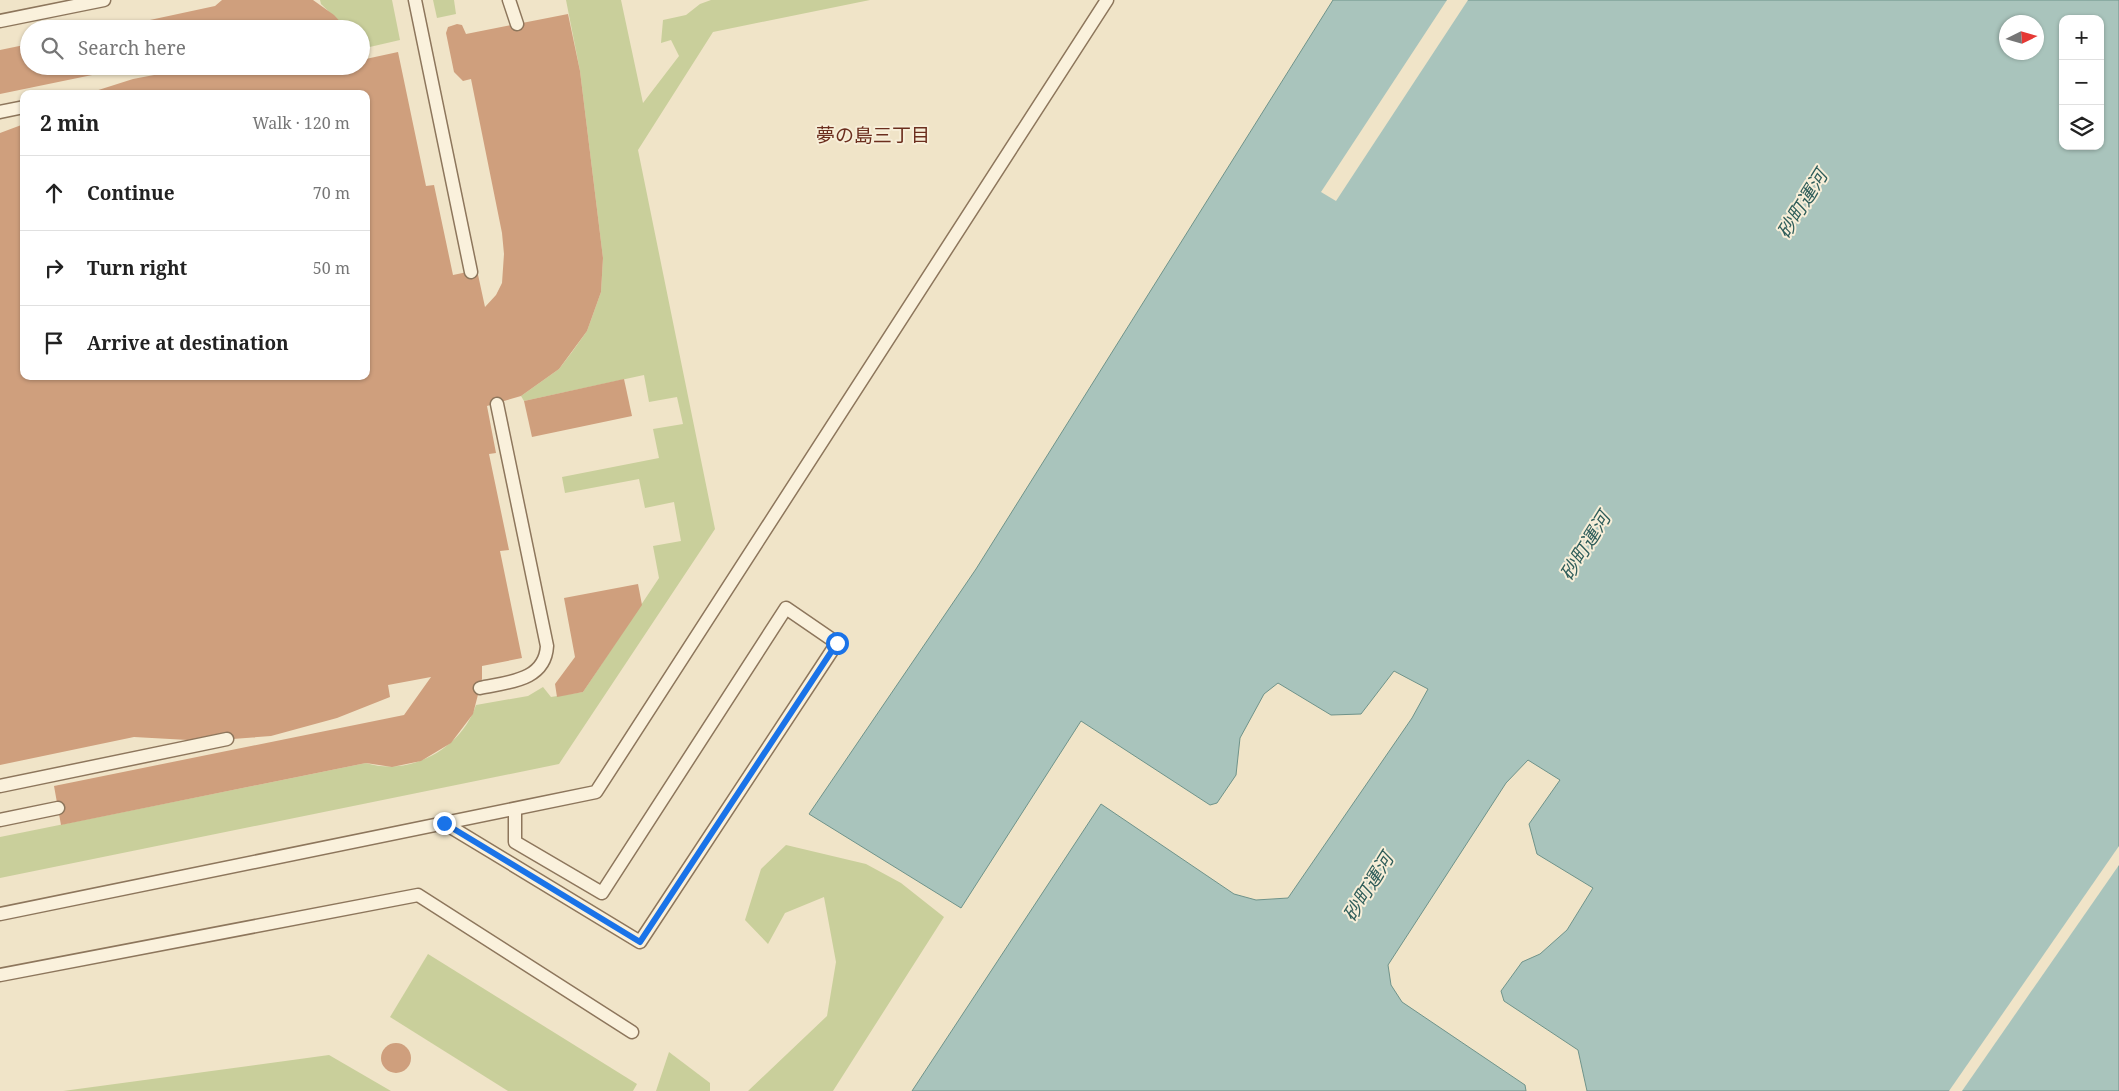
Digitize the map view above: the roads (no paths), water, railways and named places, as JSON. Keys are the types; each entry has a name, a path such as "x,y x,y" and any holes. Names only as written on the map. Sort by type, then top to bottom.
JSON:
{"lane":[{"path":"0,21 104,0"},
{"path":"415,0 471,272"},
{"path":"509,0 517,24"},
{"path":"0,914 596,792 1107,0"},
{"path":"0,112 20,108"},
{"path":"480,688 530,676 541,666 547,656 547,646 497,404"},
{"path":"444,823 640,942 837,643 786,608 602,893 515,842 515,809"},
{"path":"0,786 227,739"},
{"path":"0,820 58,808"},
{"path":"0,975 418,896 632,1032"}],"water":[{"name":"砂町運河","path":"1333,0 2119,0 2119,1091 1587,1091 1578,1050 1504,1001 1501,991 1522,962 1540,954 1567,930 1593,888 1537,854 1529,824 1560,780 1528,760 1506,783 1388,965 1391,985 1402,1002 1525,1085 1526,1091 912,1091 1101,804 1234,894 1256,900 1288,898 1412,718 1428,689 1394,671 1361,714 1331,715 1278,683 1264,694 1240,738 1236,775 1217,803 1210,805 1081,721 961,908 809,814 976,569"}],"district":[{"name":"夢の島三丁目","path":"873,135"}]}
